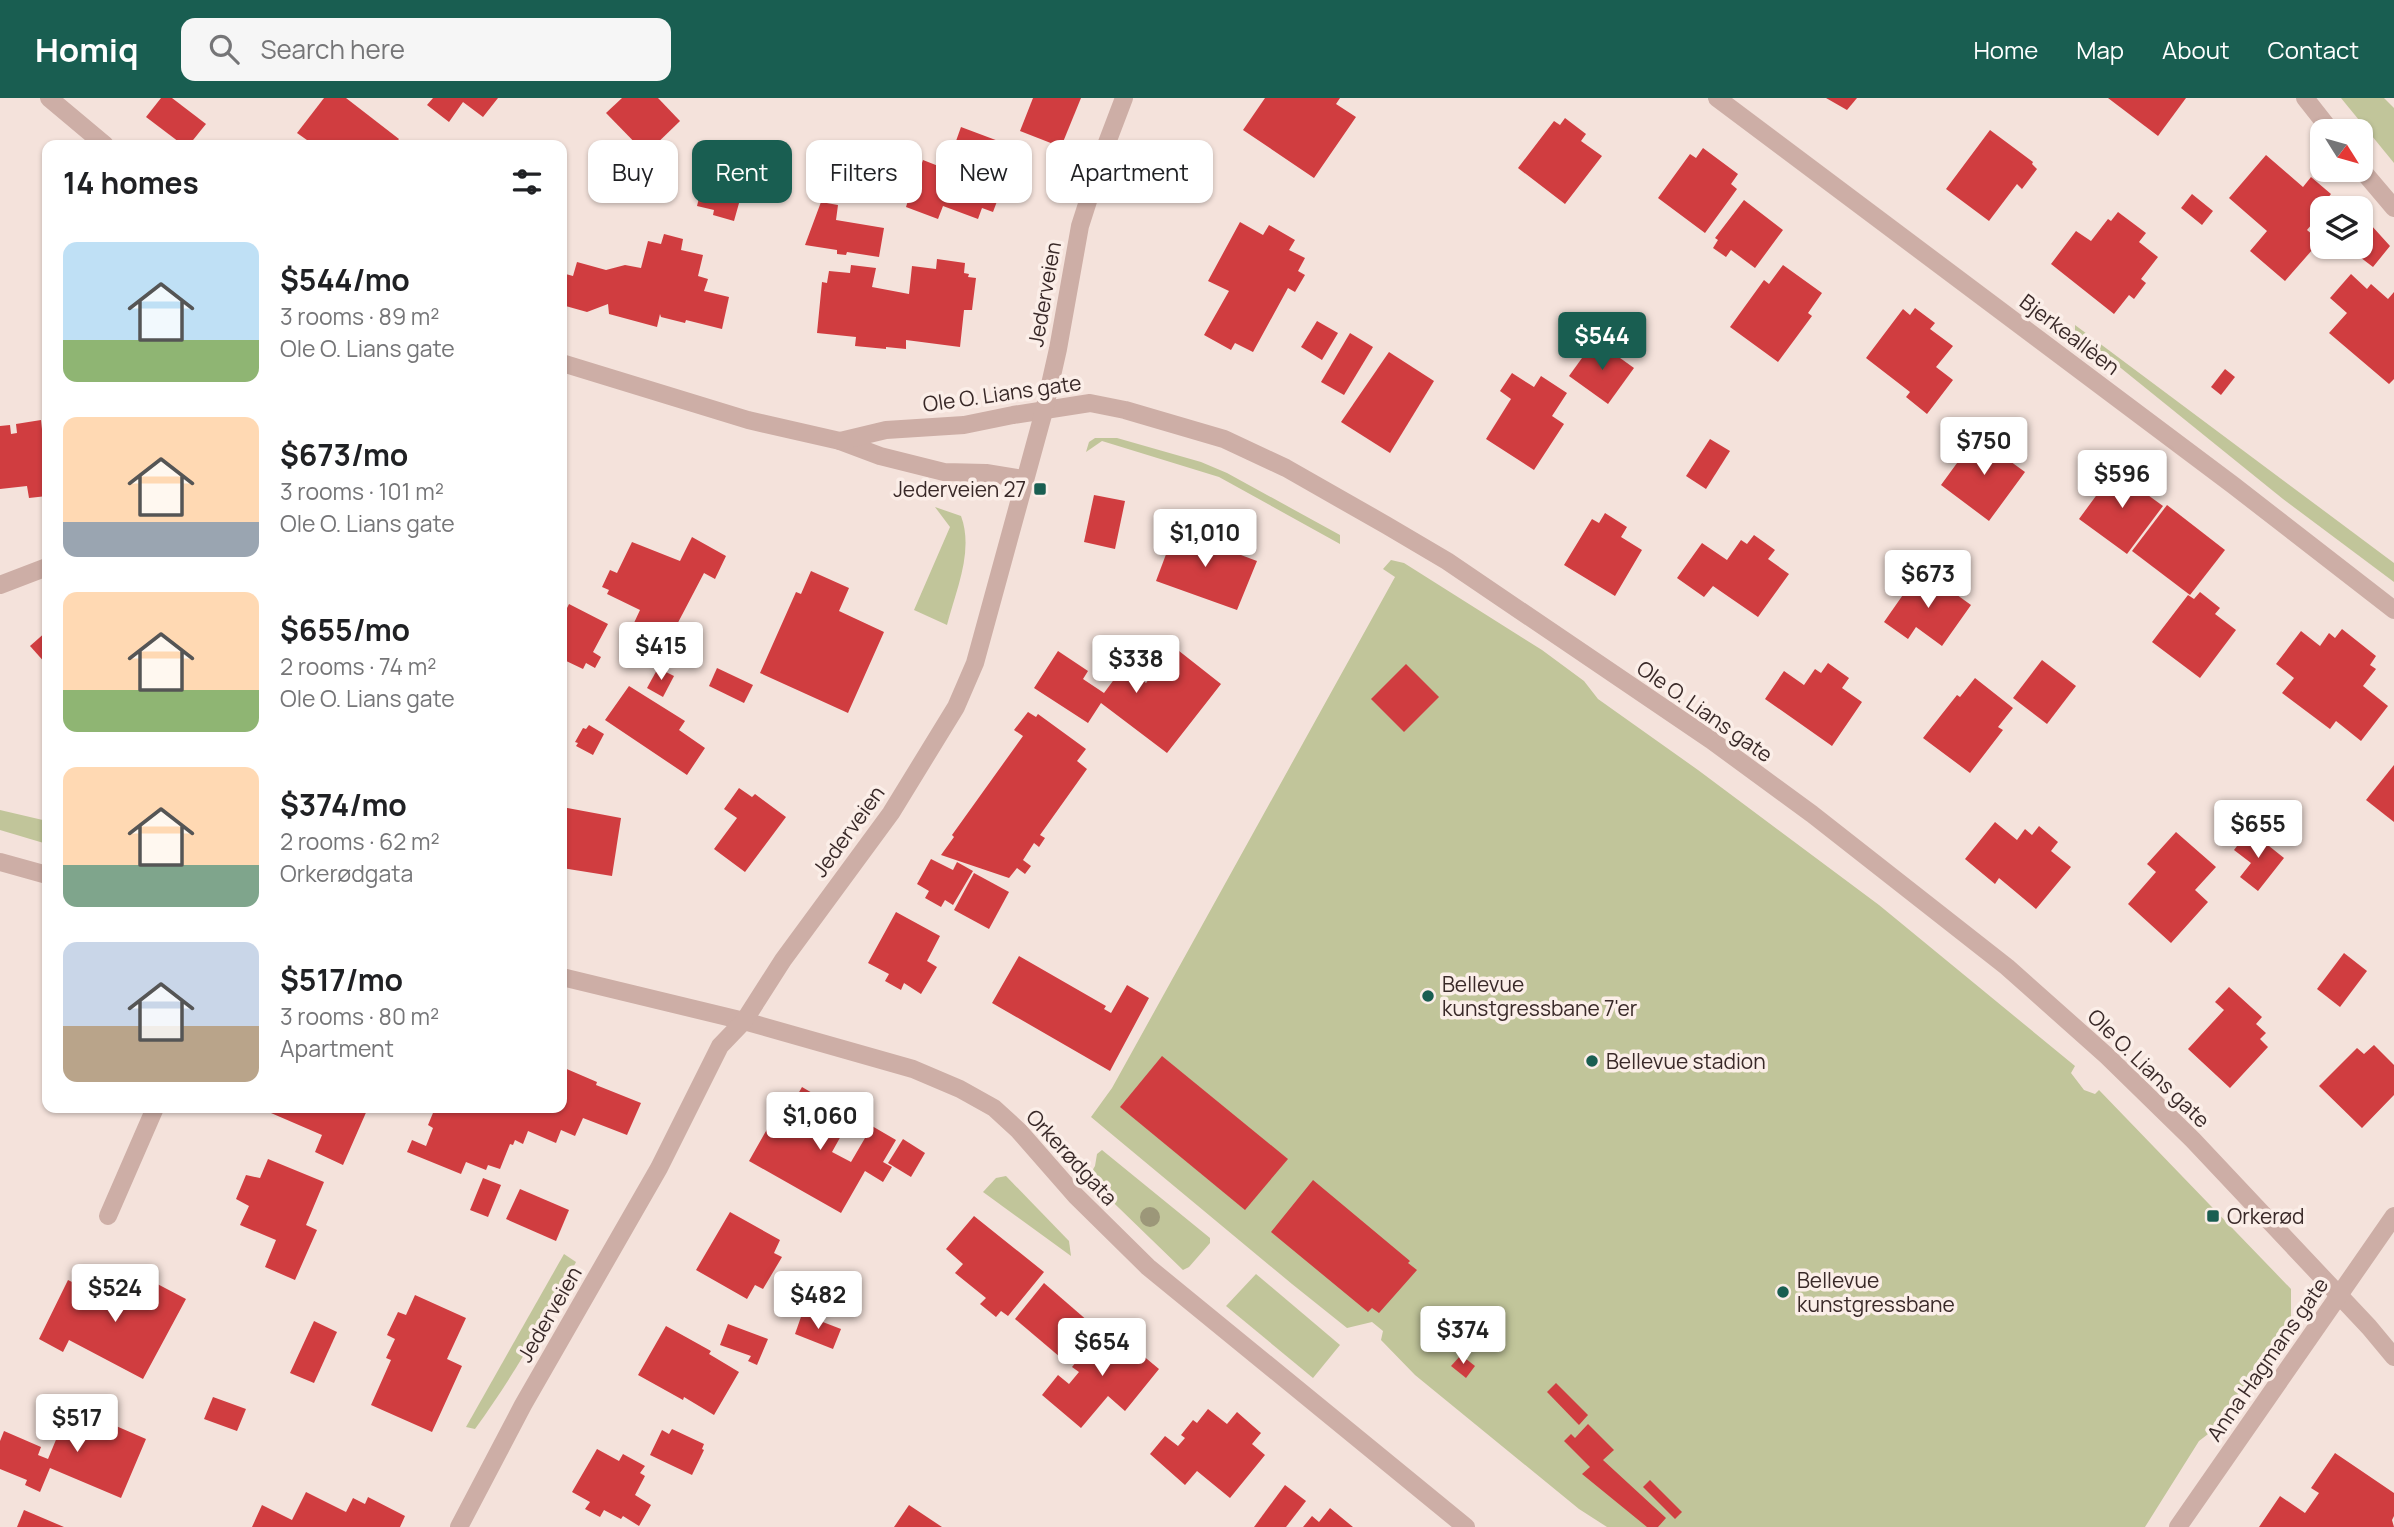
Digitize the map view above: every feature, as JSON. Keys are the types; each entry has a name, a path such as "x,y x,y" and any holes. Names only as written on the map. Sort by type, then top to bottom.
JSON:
{"street":[{"path":"49,98 99,140"},
{"name":"Jederveien","path":"459,1527 523,1405 659,1168 720,1046 744,1021 783,960 891,813 956,707 975,663 1044,411 1080,226 1124,98"},
{"name":"Bjerkeallèen","path":"1717,98 2189,452 2394,610"},
{"path":"2305,98 2322,119"},
{"path":"2372,182 2394,208"},
{"name":"Ole O. Lians gate","path":"567,365 748,420 840,441 880,456 944,472 986,473 1024,479"},
{"name":"Ole O. Lians gate","path":"840,441 887,430 964,425 1090,403 1125,410 1223,439 1286,468 1447,561 1711,740 1812,814 2017,976 2107,1056 2193,1140 2394,1357"},
{"path":"0,585 42,570"},
{"path":"0,862 42,874"},
{"name":"Orkerødgata","path":"567,978 744,1021 913,1069 960,1088 994,1108 1019,1131 1076,1196 1148,1267 1466,1527"},
{"path":"108,1216 153,1113"},
{"name":"Anna Hagmans gate","path":"2178,1527 2394,1216"}],"green space":[{"path":"2341,98 2384,98 2394,108 2394,163 2373,137 2373,119 2358,119"},
{"path":"2075,325 2394,563 2394,582 2283,499 2075,331"},
{"path":"1095,438 1117,438 1201,462 1227,473 1340,535 1340,544 1219,477 1102,441 1086,452 1089,442"},
{"path":"935,507 961,516 966,543 962,570 947,625 914,610 950,527"},
{"name":"Bellevue stadion","path":"1391,560 1404,563 1542,650 1584,681 1598,699 1879,905 2075,1066 2071,1073 2084,1090 2095,1094 2099,1090 2291,1289 2291,1319 2212,1431 2199,1441 2145,1527 1607,1527 1579,1509 1415,1375 1381,1340 1383,1331 1372,1322 1347,1328 1091,1117 1112,1088 1395,577 1383,569"},
{"path":"0,810 42,820 42,843 0,830"},
{"path":"1102,1150 1210,1238 1210,1243 1189,1267 1183,1270 1088,1178 1095,1166 1097,1154"},
{"path":"1006,1176 1069,1241 1071,1256 983,1192 996,1178"},
{"path":"564,1254 576,1262 541,1327 475,1429 466,1427"},
{"path":"1256,1274 1340,1345 1313,1378 1226,1306"}],"building":[{"path":"161,98 172,98 206,124 193,140 176,140 146,117"},
{"path":"324,98 346,98 399,139 307,140 297,133"},
{"path":"433,98 498,98 483,117 463,102 449,122 427,105"},
{"path":"622,98 658,98 680,121 660,140 632,140 606,113"},
{"path":"1033,98 1081,98 1064,140 1046,141 1020,131"},
{"path":"1265,98 1340,98 1336,104 1356,117 1314,178 1243,130"},
{"path":"1826,98 1857,98 1847,110"},
{"path":"2108,98 2186,98 2158,136"},
{"path":"1565,118 1586,134 1581,141 1602,156 1565,204 1518,168 1554,121 1560,125"},
{"path":"961,127 996,140 956,140"},
{"path":"1990,130 2033,162 2037,169 2022,189 2017,184 1989,221 1946,189"},
{"path":"1703,148 1738,174 1731,184 1737,189 1705,233 1658,198 1690,154 1696,158"},
{"path":"2266,155 2303,187 2310,178 2310,182 2317,182 2331,194 2310,196 2310,226 2307,230 2310,233 2310,252 2285,281 2250,251 2267,231 2229,198"},
{"path":"923,160 936,165 936,203 996,203 993,212 982,208 978,219 943,206 938,219 906,207 907,203 922,203"},
{"path":"2192,194 2213,211 2202,225 2181,208"},
{"path":"1744,200 1783,230 1755,268 1731,250 1726,257 1713,248 1718,240 1715,238"},
{"path":"698,203 739,203 734,221 713,215 714,210 697,206"},
{"path":"821,203 838,205 836,220 884,228 879,257 847,252 846,255 837,254 837,250 805,245"},
{"path":"2118,212 2146,233 2139,242 2158,257 2141,279 2146,283 2134,299 2129,295 2114,314 2051,264 2076,231 2091,241 2108,219 2111,221"},
{"path":"1240,222 1263,235 1269,225 1295,240 1289,250 1305,258 1298,271 1305,275 1295,292 1288,288 1253,352 1235,343 1231,350 1204,335 1229,291 1208,281"},
{"path":"2373,227 2390,246 2373,267 2362,259 2373,259"},
{"path":"664,234 683,239 681,250 703,255 698,276 708,279 704,291 729,297 722,329 686,320 685,323 661,317 660,314 657,327 609,314 608,304 587,312 567,306 567,274 573,276 577,262 606,270 625,265 641,268 648,241 661,244"},
{"path":"937,259 965,263 964,273 969,274 968,277 976,278 972,310 964,310 960,347 906,340 906,349 855,346 856,337 817,333 822,282 827,283 829,271 850,273 851,265 876,268 872,287 909,294 912,266 936,269"},
{"path":"1783,265 1822,293 1808,313 1812,316 1778,362 1730,327 1764,280 1769,284"},
{"path":"2351,274 2367,289 2371,284 2388,299 2394,292 2394,379 2389,384 2329,333 2347,313 2330,298"},
{"path":"1915,308 1935,323 1930,329 1953,346 1936,367 1953,380 1927,414 1906,397 1910,392 1866,358 1903,309 1910,315"},
{"path":"1317,321 1338,333 1322,360 1301,347"},
{"path":"1350,333 1373,347 1344,395 1321,382"},
{"path":"1595,340 1634,368 1608,404 1569,376"},
{"path":"1389,352 1434,381 1390,453 1341,422"},
{"path":"2225,369 2235,377 2221,395 2211,387"},
{"path":"1512,373 1534,387 1541,376 1567,393 1552,416 1564,424 1534,470 1486,439 1511,399 1500,391"},
{"path":"41,420 42,497 29,498 27,486 0,489 0,426 10,425 11,434 17,433 16,424"},
{"path":"1988,435 2008,450 2003,456 2025,472 1989,521 1941,485 1976,437 1983,442"},
{"path":"1710,439 1730,451 1706,489 1686,476"},
{"path":"2126,467 2146,482 2141,490 2163,506 2127,554 2079,519 2115,470 2121,475"},
{"path":"1094,495 1125,501 1115,549 1084,542"},
{"path":"2167,505 2225,550 2190,595 2132,551"},
{"path":"1605,513 1627,527 1621,537 1642,550 1615,596 1564,565 1592,519 1599,523"},
{"path":"1177,526 1257,561 1237,610 1156,581 1168,549 1164,548 1169,534 1173,535"},
{"path":"1754,535 1775,550 1768,559 1789,574 1758,617 1713,586 1704,597 1677,578 1702,543 1727,560 1741,540 1747,544"},
{"path":"692,537 726,556 715,579 704,573 661,655 627,638 640,610 607,594 609,590 602,587 610,570 617,573 632,542 680,561"},
{"path":"1921,569 1971,605 1942,646 1916,627 1908,639 1884,622"},
{"path":"811,571 849,588 839,611 884,632 848,713 760,673 796,592 801,594"},
{"path":"2200,592 2220,608 2215,614 2236,630 2200,678 2152,642 2188,595 2194,599"},
{"path":"569,604 608,624 593,652 601,657 595,668 586,663 583,669 567,661"},
{"path":"2342,629 2376,656 2370,665 2376,669 2363,686 2388,706 2361,741 2336,721 2330,729 2282,693 2294,678 2276,664 2301,631 2320,646 2329,633 2335,638"},
{"path":"42,635 42,659 30,646"},
{"path":"1174,647 1221,684 1167,753 1101,703 1088,723 1034,688 1058,651 1088,671 1083,679 1104,693 1124,666 1146,683"},
{"path":"2042,660 2076,686 2047,724 2013,698"},
{"path":"1828,663 1849,678 1842,688 1862,702 1832,746 1765,699 1784,671 1804,685 1815,669 1821,673"},
{"path":"1406,664 1439,697 1404,732 1371,699"},
{"path":"658,668 674,676 663,697 647,688"},
{"path":"717,668 753,685 744,703 709,686"},
{"path":"1975,678 2013,708 1998,727 2003,730 1970,773 1923,738 1957,695 1960,697"},
{"path":"629,686 685,721 679,730 705,748 687,775 605,720"},
{"path":"1028,712 1036,717 1038,714 1086,749 1077,761 1087,769 1040,835 1045,838 1039,847 1034,843 1023,860 1031,866 1025,874 1017,868 1009,878 941,855 954,837 952,835 1023,736 1014,730"},
{"path":"589,725 604,734 593,755 576,746 578,743 575,742 583,728 586,729"},
{"path":"2394,765 2394,822 2366,800"},
{"path":"739,788 752,797 755,794 786,817 745,872 714,849 737,818 724,809"},
{"path":"567,808 621,818 612,876 567,869"},
{"path":"1995,822 2017,840 2025,829 2032,835 2039,826 2058,842 2051,851 2071,867 2036,909 1999,878 1995,884 1965,859"},
{"path":"2249,830 2284,858 2258,891 2240,877 2251,863 2234,850"},
{"path":"2176,832 2216,867 2195,890 2208,902 2171,943 2128,904 2156,872 2147,864"},
{"path":"931,859 953,870 957,862 973,871 953,905 945,900 941,907 925,898 929,891 917,884"},
{"path":"974,873 1009,892 989,929 954,910"},
{"path":"896,912 940,936 927,961 937,967 921,994 904,983 901,990 885,981 889,974 868,963"},
{"path":"2344,953 2367,971 2340,1007 2317,989"},
{"path":"1019,956 1106,1006 1104,1009 1111,1013 1127,985 1149,998 1110,1071 992,1003"},
{"path":"2229,987 2262,1017 2256,1024 2266,1033 2260,1039 2268,1047 2230,1088 2188,1049 2224,1010 2215,1002"},
{"path":"2374,1045 2394,1065 2394,1095 2362,1128 2319,1086 2357,1048 2364,1054"},
{"path":"1162,1056 1288,1159 1245,1210 1120,1107"},
{"path":"567,1069 597,1082 596,1085 641,1103 627,1135 583,1118 575,1136 561,1130 556,1143 528,1131 523,1144 515,1140 513,1145 510,1144 500,1169 488,1165 486,1170 466,1162 461,1174 407,1152 412,1140 426,1146 433,1128 428,1125 433,1113 567,1113"},
{"path":"802,1087 843,1111 833,1129 842,1134 832,1152 851,1162 872,1126 896,1140 883,1162 892,1167 883,1182 865,1171 841,1213 749,1161 770,1124 778,1129"},
{"path":"271,1113 366,1113 343,1165 315,1152 322,1135"},
{"path":"903,1139 925,1153 911,1177 888,1163"},
{"path":"268,1159 324,1182 306,1225 317,1230 295,1280 265,1267 276,1240 240,1225 249,1206 236,1199 246,1175 260,1178"},
{"path":"483,1178 501,1185 488,1217 470,1210"},
{"path":"1313,1180 1410,1261 1408,1263 1417,1270 1379,1313 1372,1308 1368,1312 1271,1232"},
{"path":"520,1189 569,1210 556,1241 506,1219"},
{"path":"730,1212 780,1240 774,1253 782,1257 763,1289 755,1285 747,1299 696,1270"},
{"path":"974,1216 1044,1272 1008,1316 1001,1311 996,1317 980,1304 986,1298 955,1273 963,1264 946,1249"},
{"path":"144,1277 186,1299 143,1379 69,1340 63,1352 39,1339 68,1280 92,1292 95,1287 129,1305"},
{"path":"1044,1283 1089,1322 1060,1357 1015,1319"},
{"path":"415,1295 466,1318 447,1359 462,1366 432,1432 371,1405 391,1360 386,1358 395,1339 387,1335 398,1312 406,1315"},
{"path":"802,1314 841,1329 833,1349 795,1334"},
{"path":"314,1321 337,1332 314,1383 290,1373"},
{"path":"728,1324 768,1339 757,1365 748,1361 751,1356 720,1345"},
{"path":"1106,1325 1129,1344 1132,1341 1144,1351 1141,1354 1159,1369 1125,1411 1108,1396 1081,1428 1042,1395 1058,1375 1069,1384 1079,1372 1072,1367"},
{"path":"666,1326 711,1351 709,1354 739,1372 714,1415 638,1375"},
{"path":"1461,1355 1475,1366 1466,1378 1451,1366"},
{"path":"1556,1383 1588,1415 1579,1425 1547,1392"},
{"path":"213,1397 246,1409 237,1431 204,1419"},
{"path":"70,1406 146,1439 121,1498 50,1468 40,1492 25,1485 27,1480 0,1469 0,1441 4,1431 41,1447 38,1455 48,1459"},
{"path":"1208,1409 1227,1424 1237,1412 1261,1433 1252,1444 1265,1455 1230,1498 1197,1471 1185,1485 1150,1454 1165,1436 1178,1446 1185,1438 1181,1435 1193,1420 1197,1423"},
{"path":"1588,1424 1614,1450 1603,1460 1666,1518 1658,1527 1647,1527 1582,1474 1590,1467 1564,1441 1571,1434 1575,1438"},
{"path":"672,1429 704,1444 704,1450 692,1475 650,1455 662,1430 669,1434"},
{"path":"597,1449 619,1461 623,1454 645,1466 640,1473 645,1476 635,1495 651,1505 639,1526 623,1516 621,1519 604,1510 600,1517 585,1509 590,1502 572,1492"},
{"path":"2335,1453 2394,1493 2394,1527 2259,1527 2280,1496 2305,1513 2319,1493 2311,1488"},
{"path":"1650,1480 1682,1512 1675,1519 1643,1487"},
{"path":"1285,1485 1306,1501 1286,1527 1254,1527"},
{"path":"306,1492 346,1512 353,1498 365,1504 368,1497 405,1516 400,1527 252,1527 262,1505 292,1520"},
{"path":"909,1505 942,1527 894,1527"},
{"path":"1330,1508 1353,1527 1303,1527 1312,1516 1319,1522"},
{"path":"24,1510 64,1527 17,1527"}],"place":[{"name":"Jederveien 27","path":"1040,489"},
{"name":"Bellevue kunstgressbane 7'er","path":"1428,996"},
{"name":"Bellevue stadion","path":"1592,1061"},
{"name":"Orkerød","path":"2213,1216"},
{"name":"Bellevue kunstgressbane","path":"1783,1292"}]}
